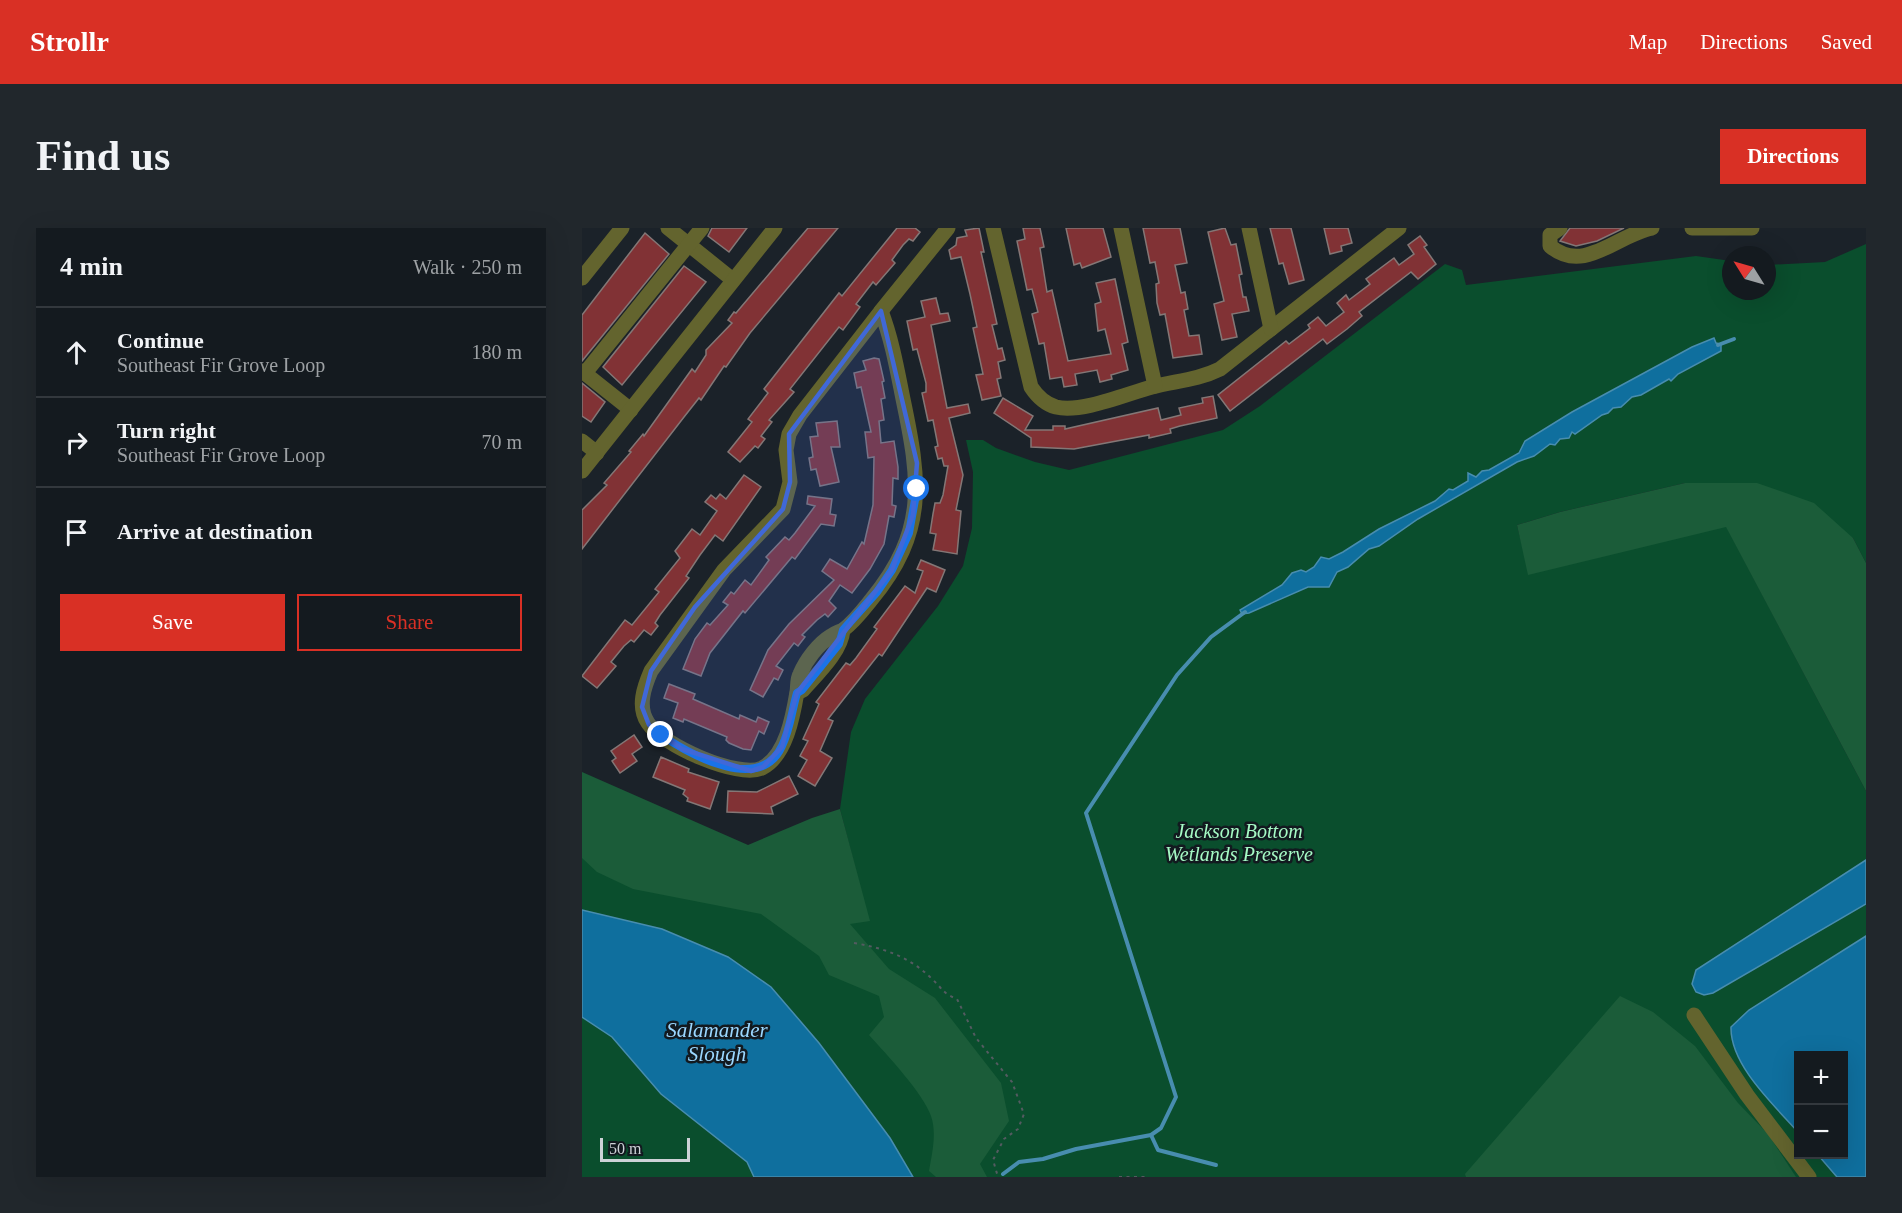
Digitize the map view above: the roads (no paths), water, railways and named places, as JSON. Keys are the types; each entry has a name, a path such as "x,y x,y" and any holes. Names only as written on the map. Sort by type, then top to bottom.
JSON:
{"street":[{"path":"582,278 622,228"},
{"path":"668,228 734,280"},
{"path":"631,410 583,372 702,228"},
{"path":"582,471 775,228"},
{"path":"881,311 890,336 916,463 917,489 913,515 901,555 877,592 843,630 832,635 807,660 798,676 797,693 782,747 768,763 751,771 735,768 682,749 649,725 642,707 645,685 651,671 724,570 783,509 790,482 786,450 789,434 800,414 881,311 948,228"},
{"path":"993,228 1026,373 1037,396 1054,407 1063,408 1095,404 1155,387 1203,378 1220,369 1271,329 1377,235 1399,228"},
{"path":"1121,228 1155,387"},
{"path":"1249,228 1271,329"},
{"path":"1560,228 1550,235 1550,246 1563,254 1573,255 1601,252 1652,228"},
{"path":"1692,228 1752,228"},
{"path":"582,441 597,453"},
{"path":"1694,1015 1747,1095 1809,1177"}],"water":[{"path":"1714,338 1716,343 1721,344 1721,351 1678,374 1671,381 1669,379 1641,395 1632,397 1621,407 1613,408 1575,434 1572,432 1569,438 1560,439 1555,445 1550,444 1534,456 1517,462 1418,519 1379,546 1369,549 1348,567 1337,572 1329,587 1308,587 1242,614 1240,610 1282,585 1292,573 1301,570 1306,572 1314,567 1321,557 1329,559 1379,529 1435,501 1449,489 1453,490 1468,481 1468,473 1476,477 1482,471 1489,470 1519,453 1525,441 1572,412 1692,347"},
{"path":"1866,860 1866,904 1713,993 1704,995 1696,992 1692,984 1696,970"},
{"name":"Salamander Slough","path":"582,910 662,929 728,957 771,987 819,1043 890,1138 913,1177 754,1177 747,1162 661,1094 612,1037 582,1017"},
{"path":"1866,936 1866,1177 1837,1177 1821,1159 1848,1159 1848,1051 1794,1051 1794,1128 1755,1084 1738,1056 1731,1027 1749,1010"}],"waterway":[{"path":"1718,345 1734,339"},
{"path":"1003,1174 1019,1162 1043,1159 1076,1149 1151,1135 1161,1128 1176,1097 1086,813 1177,675 1211,637 1245,612"},
{"path":"1151,1135 1158,1150 1216,1165"}],"park label":[{"name":"Jackson Bottom Wetlands Preserve","path":"1239,842"}]}
